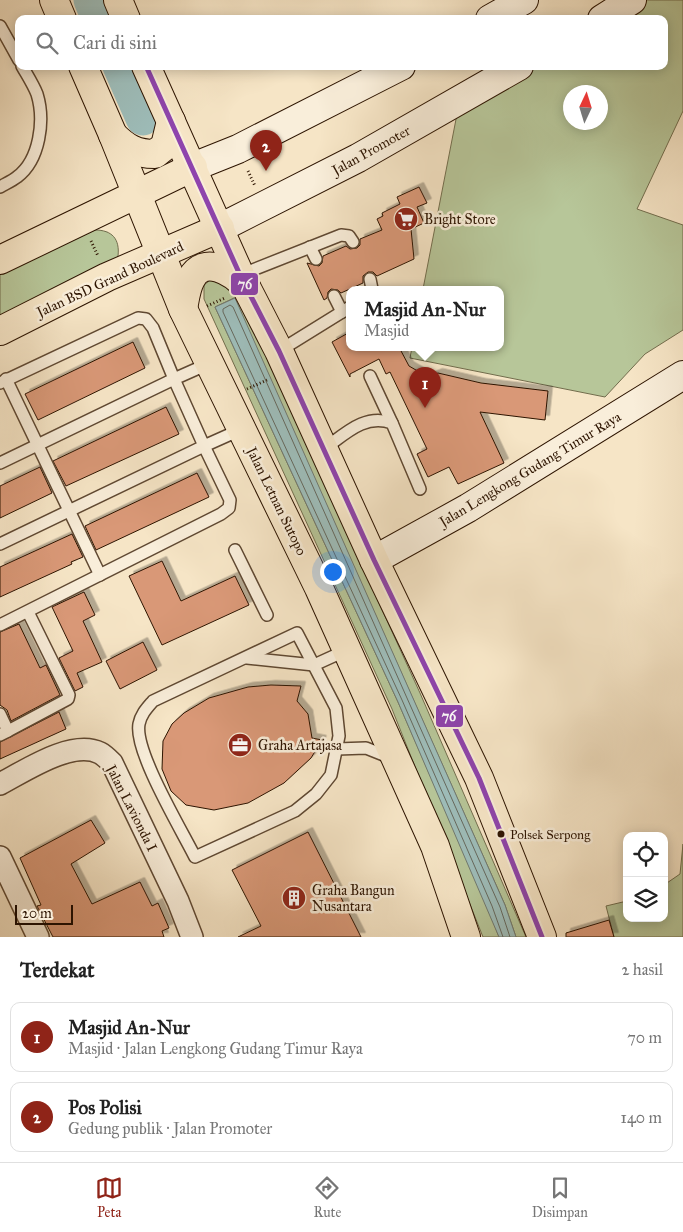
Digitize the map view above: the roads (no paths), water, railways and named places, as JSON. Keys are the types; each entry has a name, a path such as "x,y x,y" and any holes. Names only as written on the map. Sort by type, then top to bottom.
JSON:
{"main road":[{"path":"54,0 60,15"},
{"path":"118,0 124,15"},
{"name":"Jalan Letnan Sutopo","path":"85,70 161,253 195,308 210,363 319,588 435,846 466,937"},
{"path":"148,70 220,228 239,287"},
{"path":"113,135 130,150 141,154 156,154 165,146 170,121"},
{"path":"0,260 193,167"},
{"name":"Jalan BSD Grand Boulevard","path":"0,331 107,277 220,228"},
{"path":"195,308 186,290 192,277 202,268 216,266 229,271 278,351 374,560 479,778 542,937"}],"street":[{"path":"497,15 524,0"},
{"path":"608,15 632,0"},
{"path":"193,167 238,149 393,70"},
{"name":"Jalan Promoter","path":"220,228 358,158 511,70"},
{"name":"Jalan Lengkong Gudang Timur Raya","path":"374,560 468,508 683,375"},
{"name":"Jalan Lavionda I","path":"0,784 59,754 78,749 100,753 112,763 178,900 192,937"},
{"path":"0,857 38,937"}],"lane":[{"path":"0,26 15,53"},
{"path":"0,187 18,177 29,163 37,146 41,127 40,108 36,92 24,70"},
{"path":"239,287 310,247 341,235 349,236 353,242"},
{"path":"310,247 316,259"},
{"path":"278,351 346,310 334,296"},
{"path":"0,625 28,612 221,514 229,508 230,500 174,379 153,328 146,319 138,318 3,381 38,444 100,575"},
{"path":"0,463 210,363"},
{"path":"370,376 420,489"},
{"path":"324,449 371,419 381,419 392,423"},
{"path":"0,544 242,429"},
{"path":"235,550 267,615"},
{"path":"0,714 4,733 68,699 69,695 28,612"},
{"path":"297,633 336,708 339,736 331,775 306,804 285,816 195,857 142,750 139,724 144,710 153,701 245,658 297,633"},
{"path":"245,658 314,665 347,650"},
{"path":"337,749 366,748 397,761"}],"water":[{"path":"235,298 505,905 516,937 499,937 398,702 215,307"}],"waterway":[{"path":"91,0 97,15"},
{"path":"122,70 143,118"}],"place":[{"name":"Pos Polisi","path":"266,171"},
{"name":"Bright Store","path":"406,219"},
{"name":"Masjid An-Nur","path":"425,408"},
{"name":"Graha Artajasa","path":"240,745"},
{"name":"Polsek Serpong","path":"501,834"},
{"name":"Graha Bangun Nusantara","path":"294,898"}]}
